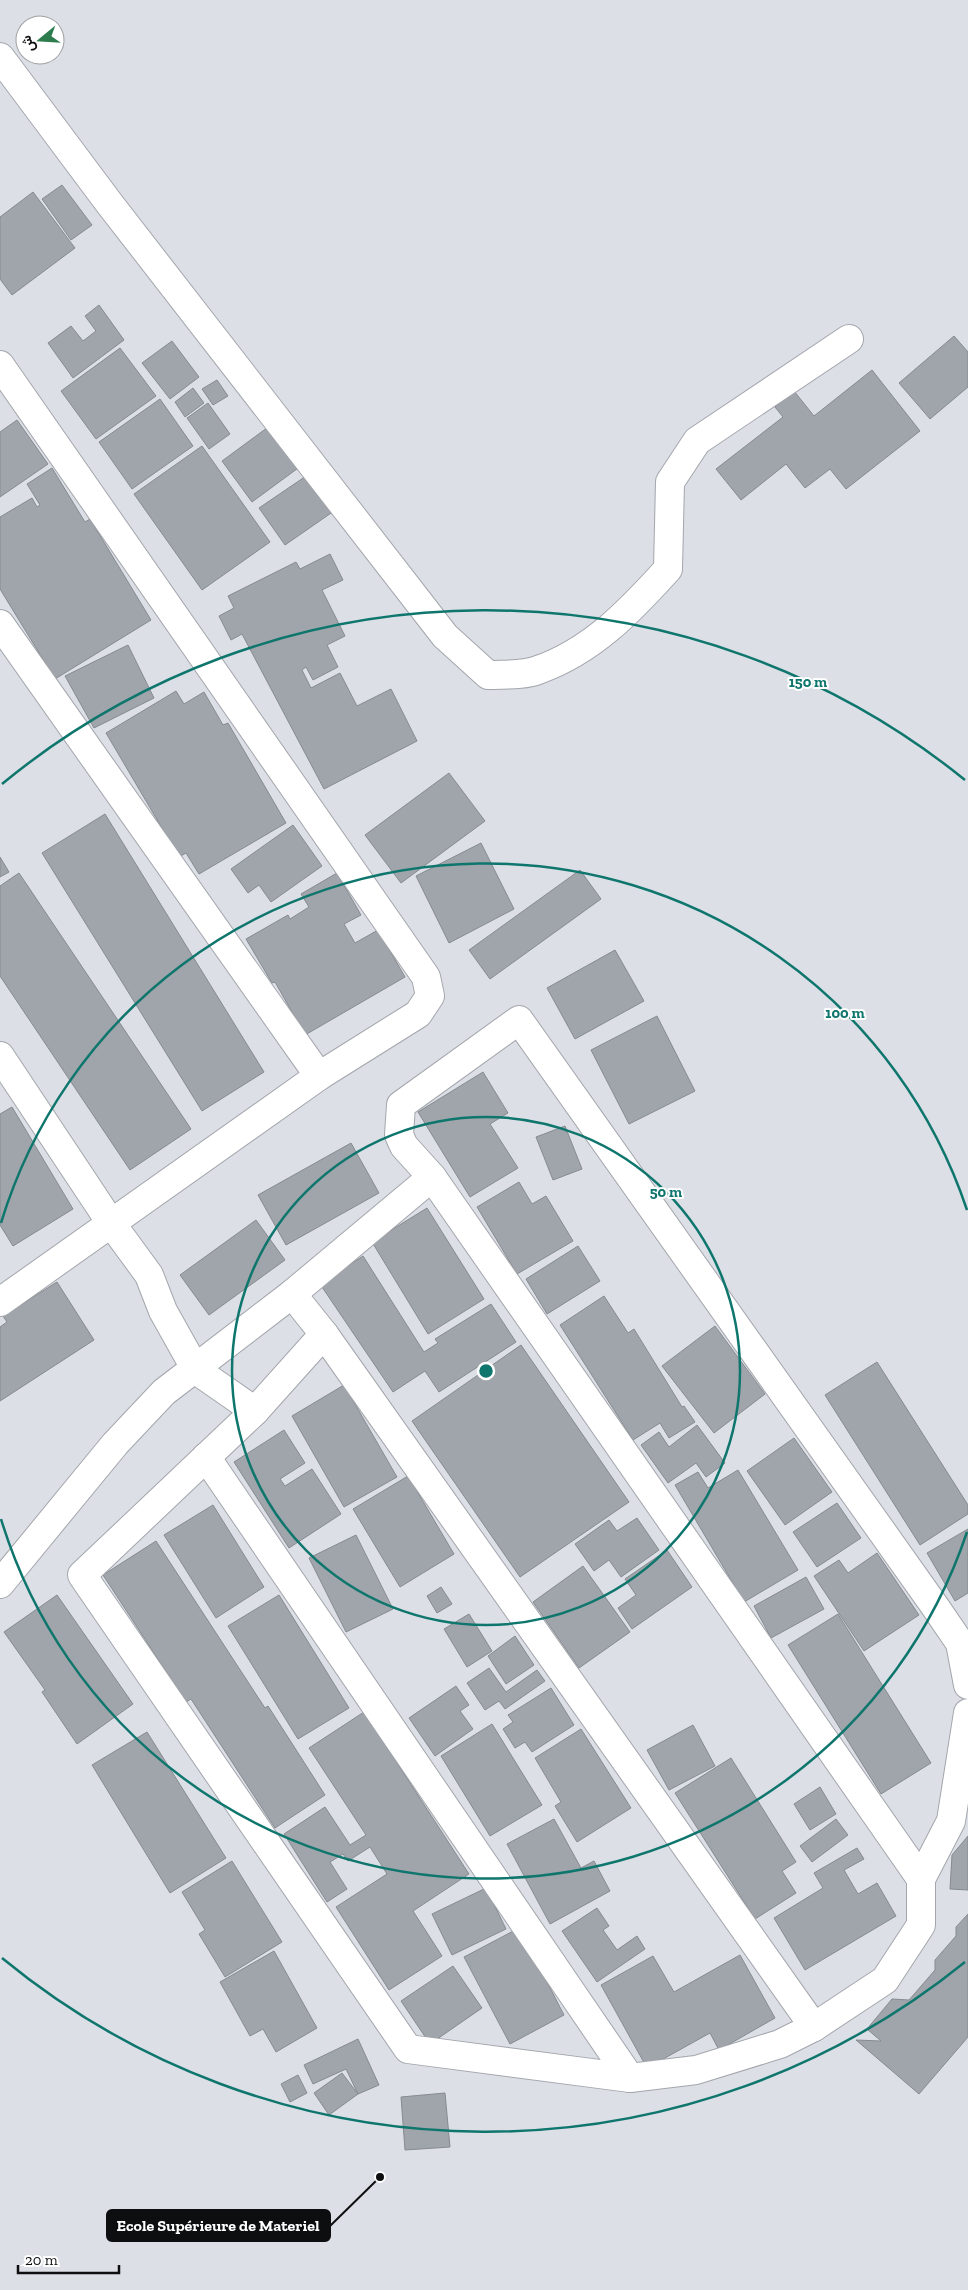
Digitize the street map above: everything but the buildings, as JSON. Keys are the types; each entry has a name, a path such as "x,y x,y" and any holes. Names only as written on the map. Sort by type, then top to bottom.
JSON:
{"street":[{"path":"0,58 109,203 445,636 488,675 536,671 580,651 625,616 668,569 670,482 697,441 849,339"},
{"path":"0,365 426,977 430,996 418,1014 319,1076 0,1302"},
{"path":"0,624 319,1076"},
{"path":"921,1879 432,1177 404,1146 399,1135 401,1105 519,1020 960,1643 968,1685"},
{"path":"0,1056 111,1223 149,1275 163,1311 196,1370 255,1411"},
{"path":"0,1584 115,1444 164,1392 196,1370 292,1294 432,1177"},
{"path":"292,1294 324,1334 814,2026"},
{"path":"324,1334 255,1411 82,1575 408,2049 630,2078 696,2070 780,2044 814,2026 885,1980 921,1925 921,1879 951,1821 968,1713"},
{"path":"206,1457 630,2078"}],"place":[{"name":"Ecole Supérieure de Materiel","path":"380,2177"}]}
